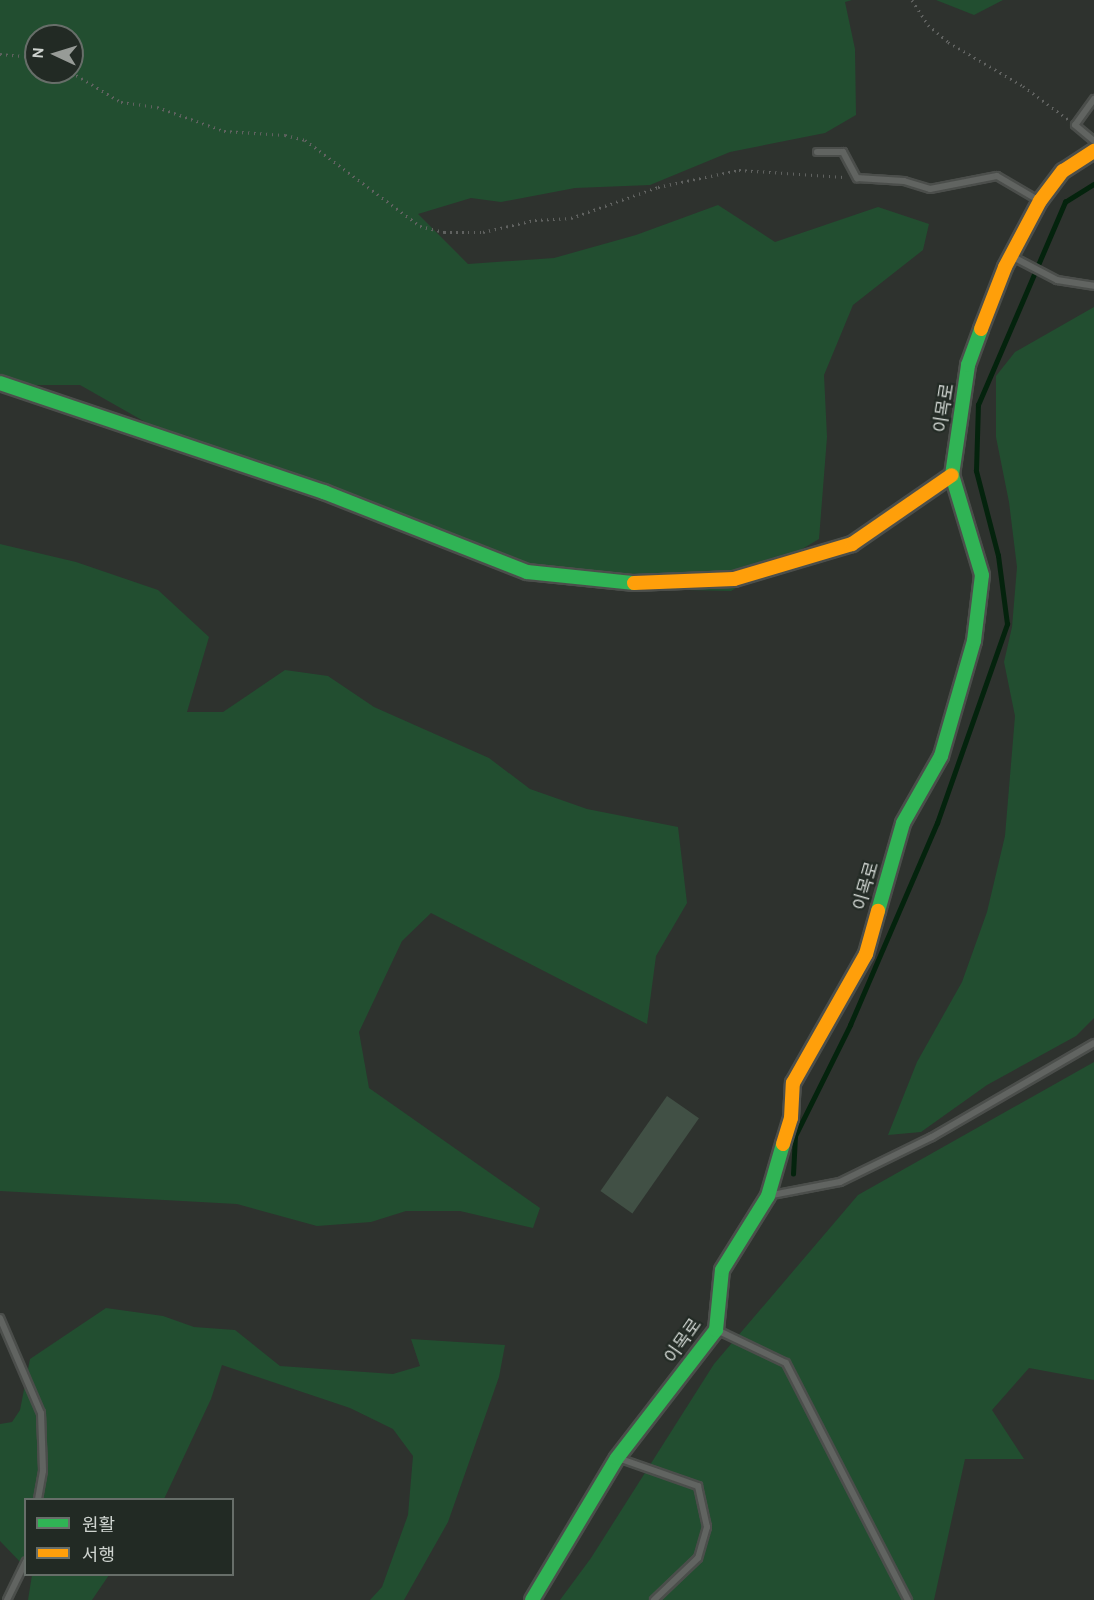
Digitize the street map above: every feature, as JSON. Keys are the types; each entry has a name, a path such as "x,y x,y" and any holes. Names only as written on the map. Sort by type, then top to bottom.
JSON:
{"street":[{"name":"이목로","path":"532,1600 617,1458 716,1330 722,1270 768,1196 791,1118 793,1083 866,954 903,823 941,756 974,641 982,576 952,475 968,365 1012,257 1040,201 1062,171 1094,151"},
{"path":"0,383 324,492 527,572 651,585 734,579 852,544 952,475"}],"lane":[{"path":"1094,99 1075,125 1094,141"},
{"path":"817,152 843,152 857,178 904,181 930,189 997,176 1040,201"},
{"path":"1012,257 1057,280 1094,286"},
{"path":"768,1196 840,1182 932,1137 1094,1043"},
{"path":"0,1318 41,1413 44,1471 38,1498"},
{"path":"716,1330 786,1363 908,1600"},
{"path":"617,1458 698,1486 706,1527 698,1558 654,1600"},
{"path":"7,1600 24,1565"}],"path":[{"path":"912,0 928,25 948,42 1023,86 1075,125"},
{"path":"0,54 24,56"},
{"path":"84,80 121,102 157,107 224,131 285,135 305,140 392,207 432,230 483,232 535,220 571,218 658,187 739,170 857,178"}],"green space":[{"path":"0,0 852,0 845,2 855,49 856,115 825,133 730,152 650,185 575,188 501,202 471,198 418,214 468,264 554,258 636,235 718,205 775,242 878,207 929,224 923,250 853,305 824,375 827,437 819,539 731,591 600,588 475,552 154,427 80,385 0,385"},
{"path":"936,0 1003,0 974,15"},
{"path":"1094,307 1094,1018 1076,1036 987,1085 921,1132 888,1135 917,1062 962,982 987,912 1005,836 1015,716 1004,662 1012,627 1017,567 1009,502 996,437 996,376 1015,352"},
{"path":"0,544 76,562 158,590 209,637 187,712 223,712 285,670 328,676 374,707 489,758 530,789 587,809 678,827 687,903 656,956 647,1024 431,913 402,941 359,1032 369,1088 540,1208 533,1228 460,1211 406,1211 371,1222 317,1226 237,1204 0,1191"},
{"path":"1094,1062 1094,1380 1029,1368 992,1410 1024,1459 965,1459 934,1600 560,1600 591,1558 714,1364 858,1195"},
{"path":"106,1308 163,1316 194,1327 235,1330 280,1366 393,1374 420,1366 411,1339 505,1345 499,1377 448,1522 404,1600 370,1600 382,1587 408,1515 413,1456 393,1429 350,1408 222,1365 211,1399 164,1498 24,1498 24,1566 0,1541 0,1424 12,1422 20,1410 30,1359"},
{"path":"32,1576 108,1576 92,1600 28,1600"}],"building":[{"path":"667,1096 699,1118 632,1213 600,1191"}],"waterway":[{"path":"793,1174 795,1136 850,1025 937,823 1007,624 998,556 976,471 978,405 1065,202 1094,184"}],"traffic: fast":[{"path":"878,911 903,823 941,756 974,641 982,575 952,475 968,365 981,329"},
{"path":"0,383 324,492 527,572 634,583"},
{"path":"532,1600 617,1458 716,1330 722,1270 768,1196 783,1144"}],"traffic: slow":[{"path":"981,329 1005,267 1040,201 1063,171 1094,151"},
{"path":"634,583 734,579 852,544 952,475"},
{"path":"783,1144 791,1118 793,1083 866,954 878,911"}]}
